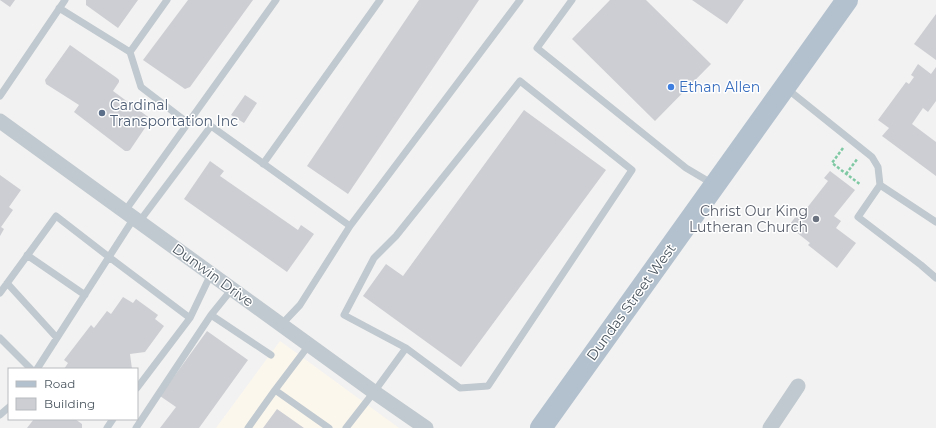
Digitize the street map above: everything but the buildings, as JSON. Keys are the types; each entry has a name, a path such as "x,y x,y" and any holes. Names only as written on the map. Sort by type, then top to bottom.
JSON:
{"main road":[{"name":"Dundas Street West","path":"541,428 846,0"}],"street":[{"name":"Dunwin Drive","path":"0,121 232,290 426,428"},
{"path":"770,428 798,386"}],"lane":[{"path":"0,96 65,0"},
{"path":"130,52 167,0"},
{"path":"38,368 109,257 188,123 276,0"},
{"path":"263,164 380,0"},
{"path":"281,325 300,305 350,226 520,0"},
{"path":"572,0 537,48 686,168 714,185"},
{"path":"59,8 130,52 141,87 188,123"},
{"path":"520,81 632,170 488,386 460,388 406,348 344,315 374,258 396,236 520,81"},
{"path":"785,87 872,157 878,167 880,185 858,217 936,278"},
{"path":"133,217 211,126 350,226"},
{"path":"880,185 936,222"},
{"path":"0,292 56,216 190,318"},
{"path":"27,255 85,295"},
{"path":"138,387 190,318 212,274"},
{"path":"7,283 57,338"},
{"path":"136,428 211,315 232,290"},
{"path":"211,315 271,355"},
{"path":"0,338 30,368"},
{"path":"248,428 309,345"},
{"path":"346,428 406,348"},
{"path":"275,390 329,428"},
{"path":"106,428 112,420"}],"path":[{"path":"849,139 832,164 861,185"},
{"path":"846,174 864,150"}],"shaded area":[{"path":"280,341 399,428 216,428"}],"place":[{"name":"Ethan Allen","path":"671,87"},
{"name":"Cardinal Transportation Inc","path":"102,113"},
{"name":"Christ Our King Lutheran Church","path":"816,219"}]}
